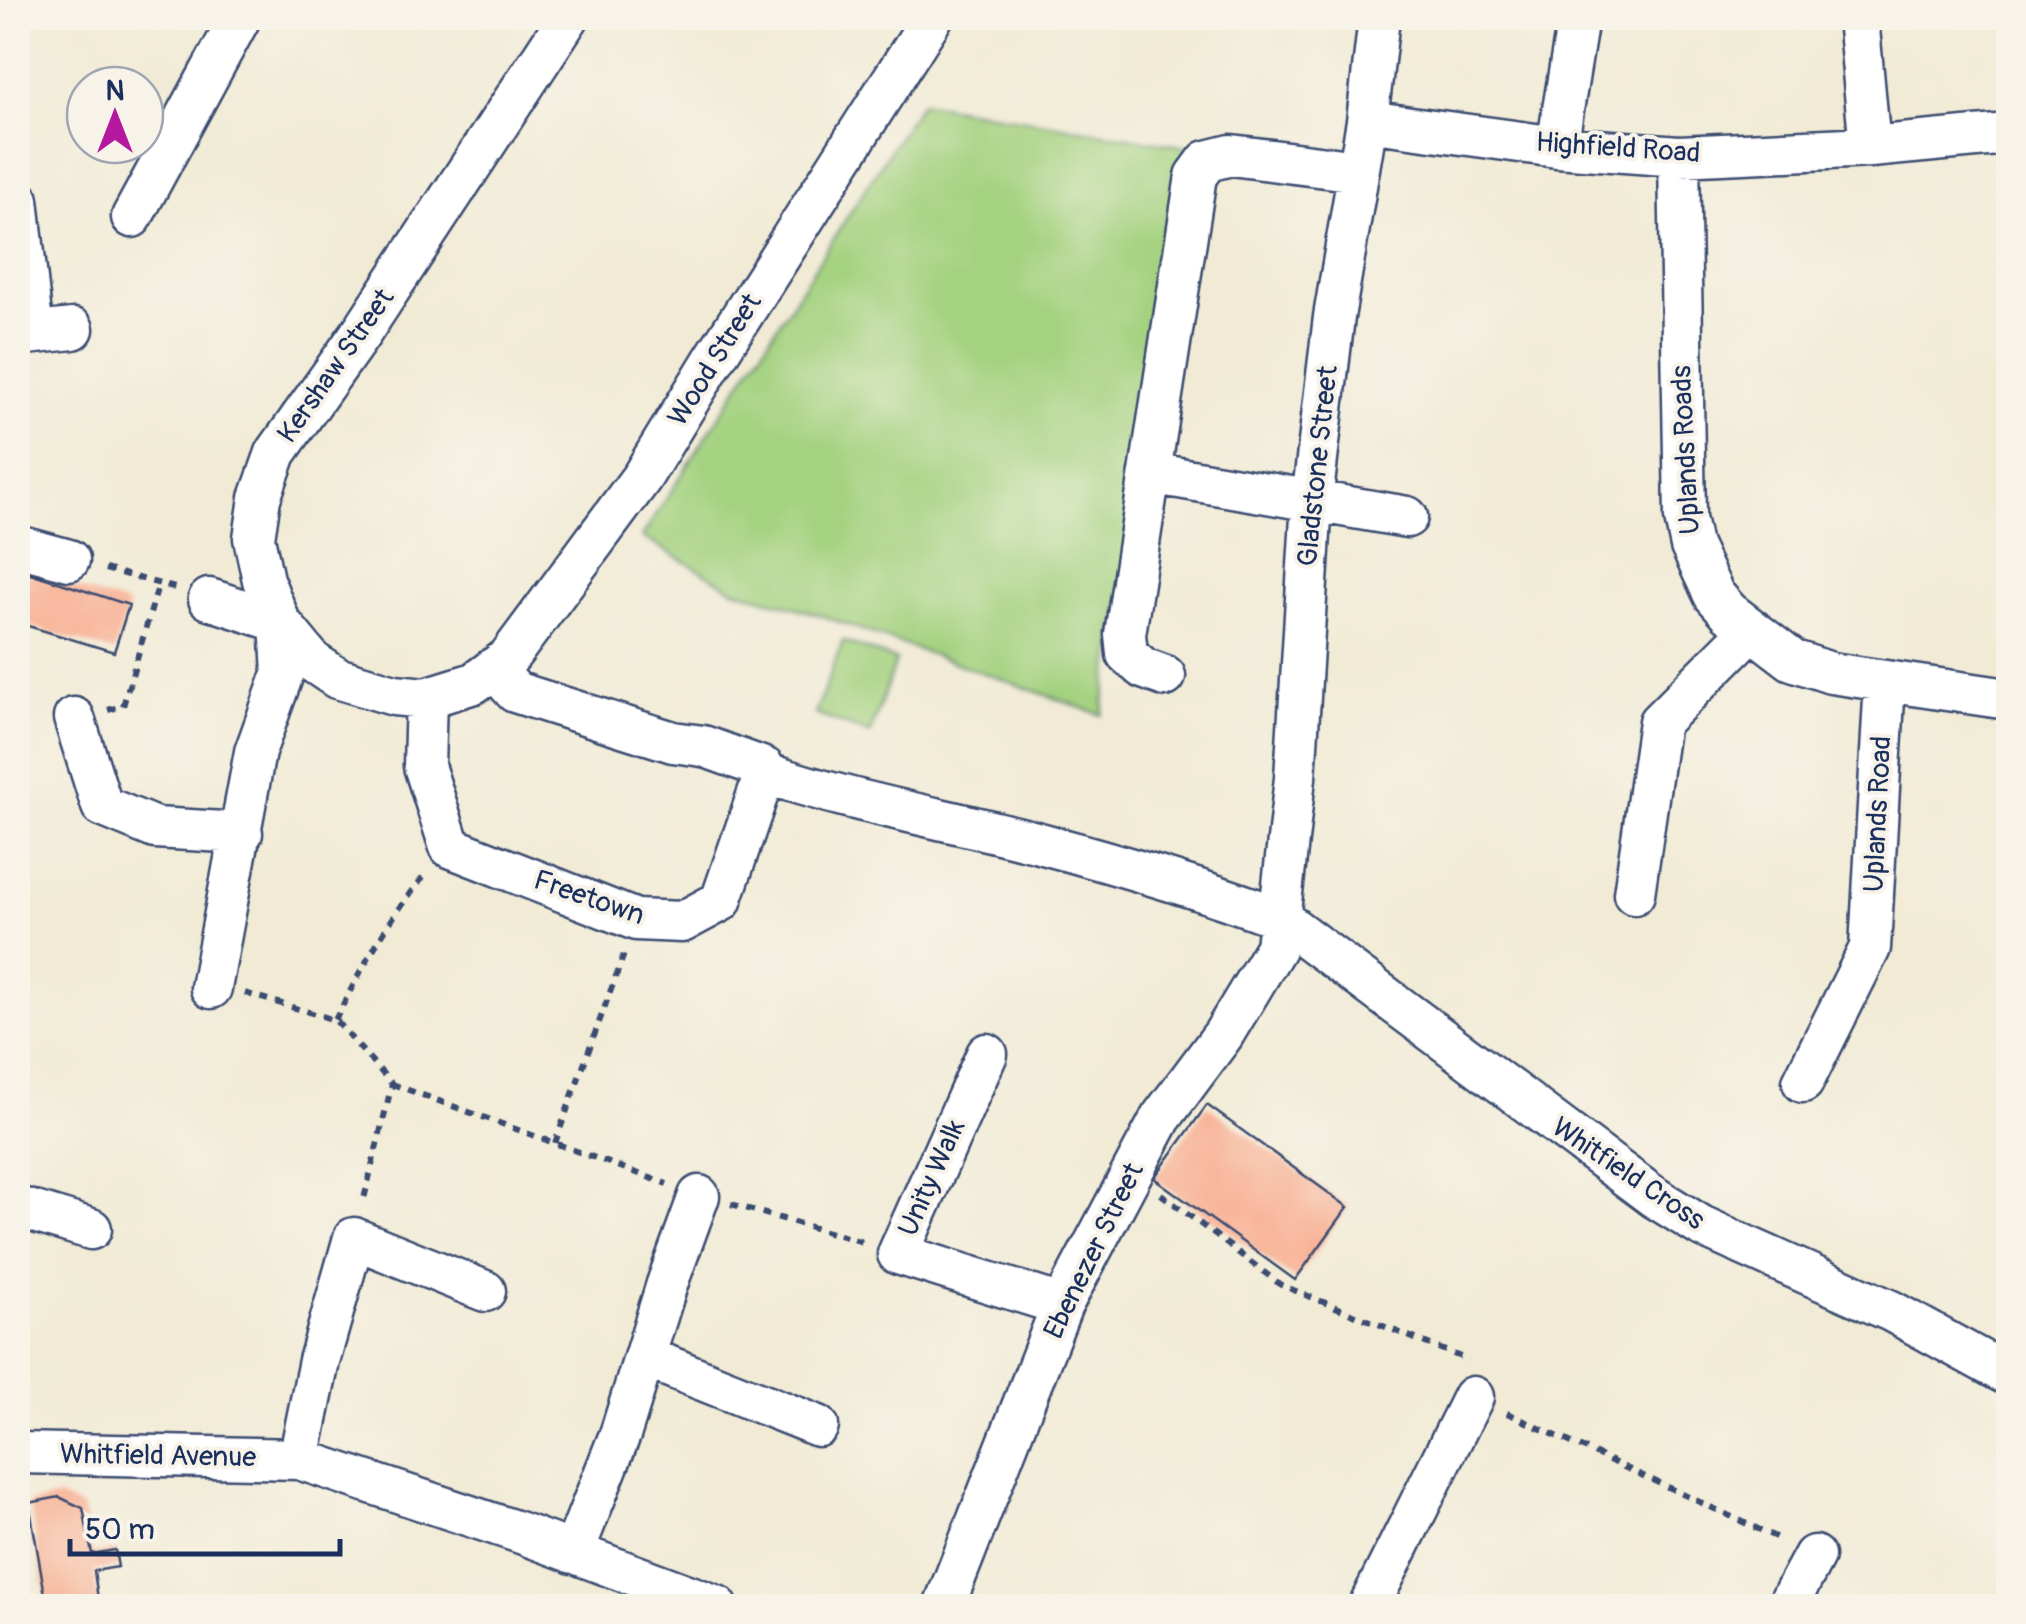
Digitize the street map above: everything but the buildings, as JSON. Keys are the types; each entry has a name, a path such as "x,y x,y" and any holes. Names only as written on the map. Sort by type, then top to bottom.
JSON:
{"street":[{"path":"132,216 240,18"},
{"name":"Kershaw Street","path":"211,988 255,752 284,674 280,622 262,580 254,538 260,498 276,453 361,333 568,18"},
{"name":"Wood Street","path":"484,676 508,658 642,477 932,18"},
{"name":"Gladstone Street","path":"1280,918 1295,778 1312,501 1336,298 1367,121 1379,18"},
{"path":"1557,147 1578,18"},
{"path":"1858,18 1870,147"},
{"name":"Highfield Road","path":"1367,121 1557,147 1680,156 1870,147 2008,134"},
{"path":"1165,676 1143,668 1126,654 1126,634 1196,176 1207,161 1231,155 1358,171"},
{"name":"Uplands Roads","path":"1680,156 1684,518 1691,546 1714,594 1751,630 1792,660 1814,669 2008,699"},
{"path":"18,200 25,334 73,329"},
{"path":"1150,474 1406,518"},
{"path":"18,546 68,560"},
{"path":"209,600 280,622 313,662 338,678 368,689 426,698 484,676 515,692 630,729 760,764 766,773 818,791 1046,845 1224,897 1280,918"},
{"path":"1634,894 1659,722 1751,630"},
{"name":"Uplands Road","path":"1802,1082 1870,948 1885,681"},
{"path":"426,698 424,766 450,847"},
{"path":"74,718 102,806 155,828 242,833"},
{"name":"Freetown","path":"450,847 636,920 682,922 721,902 766,773"},
{"name":"Ebenezer Street","path":"944,1606 1062,1306 1161,1118 1224,1035 1276,947 1280,918"},
{"name":"Whitfield Cross","path":"1280,918 1654,1197 1701,1226 1891,1311 2008,1375"},
{"name":"Unity Walk","path":"987,1054 898,1254 1062,1306"},
{"path":"573,1552 621,1432 699,1196"},
{"path":"18,1207 91,1230"},
{"path":"299,1459 319,1362 354,1238 486,1291"},
{"path":"644,1357 818,1426"},
{"path":"1369,1606 1472,1397"},
{"name":"Whitfield Avenue","path":"18,1453 299,1459 573,1552 717,1606"},
{"path":"1787,1606 1814,1556"}],"path":[{"path":"68,560 209,600"},
{"path":"74,718 123,706 158,583"},
{"path":"335,1020 368,956 409,894 450,847"},
{"path":"555,1143 636,920"},
{"path":"211,988 248,994 335,1020 392,1084 699,1196 898,1254"},
{"path":"354,1238 392,1084"}],"green space":[{"path":"921,102 1193,148 1102,715 820,615 733,589 642,537"},
{"path":"843,641 896,660 870,734 815,714"}]}
